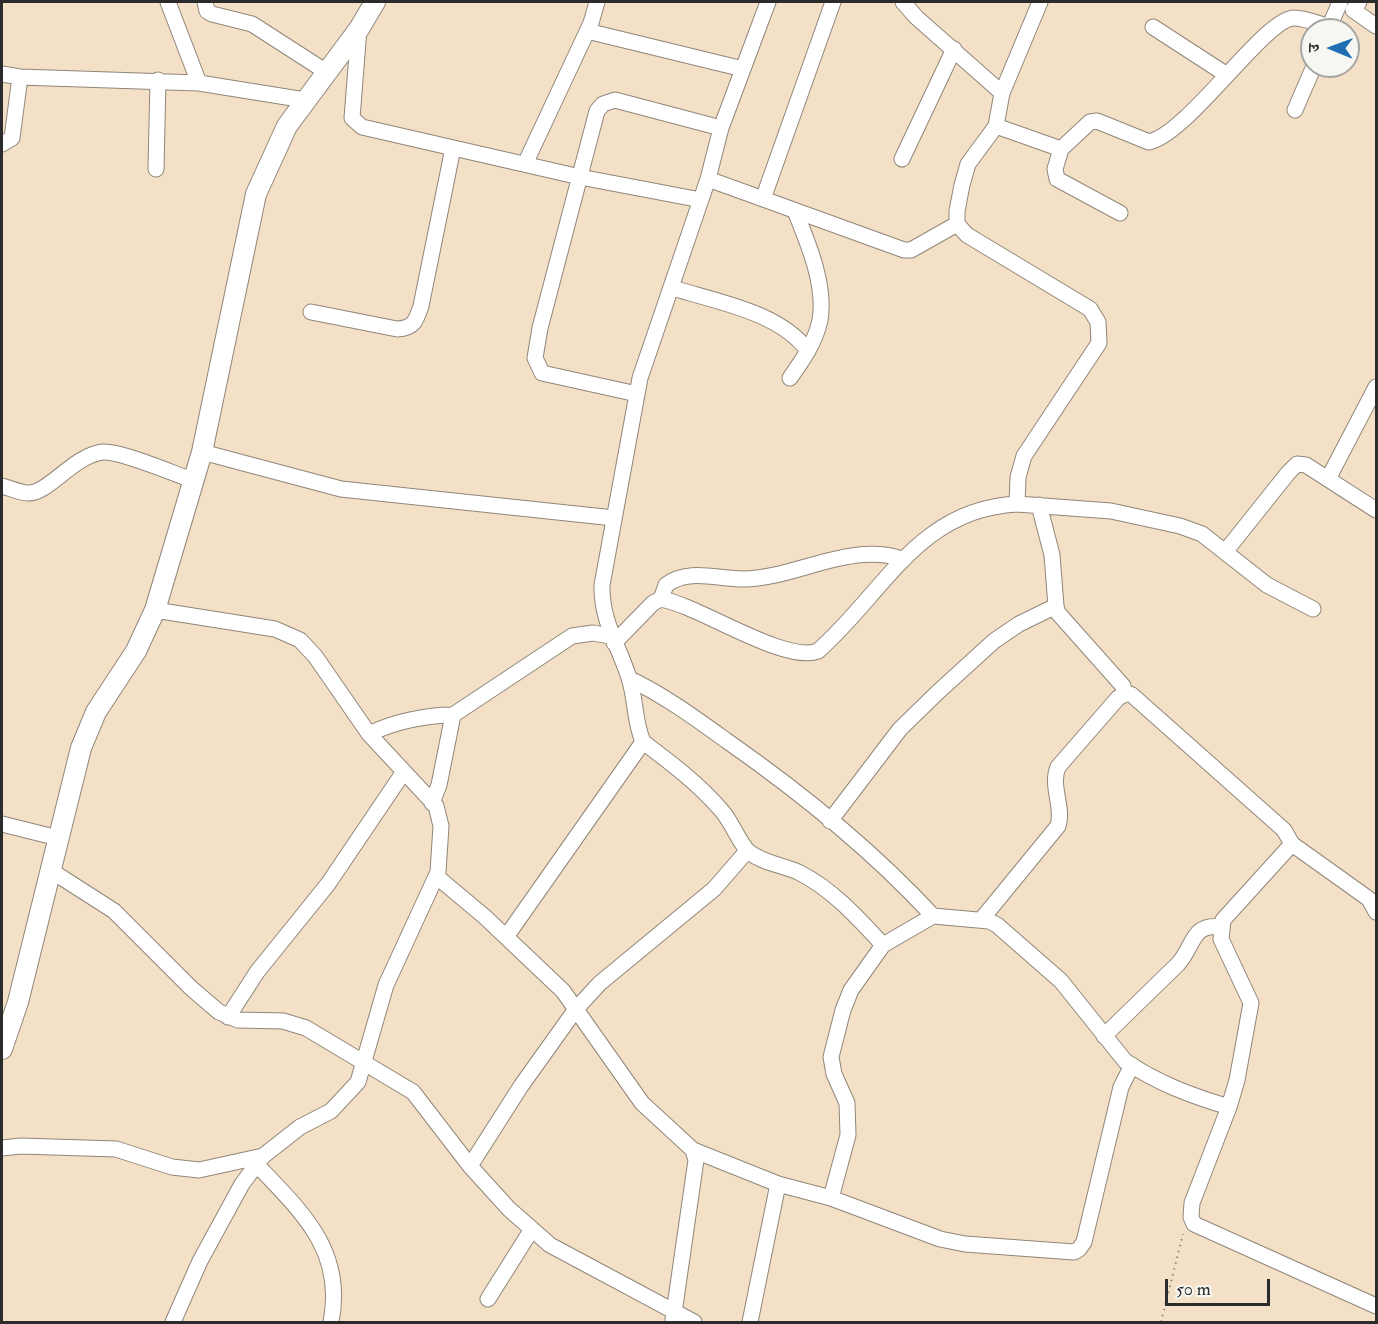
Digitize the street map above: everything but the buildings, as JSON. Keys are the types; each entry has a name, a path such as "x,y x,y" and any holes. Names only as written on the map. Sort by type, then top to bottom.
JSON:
{"main road":[{"path":"2,1049 18,1002 81,748 96,712 136,651 155,610 195,481 255,194 272,155 306,100 325,71 359,29 375,2"}],"street":[{"path":"168,2 199,83"},
{"path":"205,2 207,11 212,14 252,24 325,71"},
{"path":"525,164 587,31 597,2"},
{"path":"768,2 721,128 708,179 673,288 640,378 602,585 603,608 612,639 630,679 637,723 643,742 693,780 714,801 737,831 747,850 759,859 800,873 822,888 883,945"},
{"path":"764,199 833,2"},
{"path":"903,2 916,17 1002,93"},
{"path":"1017,504 1018,477 1024,456 1099,343 1098,322 1090,309 967,235 957,224 957,211 968,164 996,126 1002,93 1040,2"},
{"path":"1337,18 1349,4 1377,26"},
{"path":"1120,213 1057,179 1055,169 1062,149 1090,122 1097,121 1149,142 1156,140 1180,122 1286,20 1294,18 1300,20"},
{"path":"1153,27 1227,75"},
{"path":"359,29 352,118 362,127 580,177 701,200"},
{"path":"587,31 743,69"},
{"path":"902,159 954,49"},
{"path":"2,74 20,77 199,83 306,100"},
{"path":"2,144 9,141 13,134 20,77"},
{"path":"1296,110 1309,78"},
{"path":"156,169 158,80"},
{"path":"637,394 542,373 535,358 597,111 603,104 615,100 721,128"},
{"path":"996,126 1062,149"},
{"path":"310,312 398,329 409,328 416,321 422,306 453,148"},
{"path":"708,179 904,250 911,250 957,224"},
{"path":"790,378 808,351 820,319 820,297 810,248 795,211"},
{"path":"673,288 776,322 798,338 808,351"},
{"path":"1328,479 1377,387"},
{"path":"2,486 27,494 38,492 84,457 103,452 117,454 195,481"},
{"path":"202,452 341,489 614,518"},
{"path":"1225,552 1287,472 1297,464 1306,465 1377,510"},
{"path":"661,599 778,646 809,654 825,645 909,550 965,513 992,505 1017,504 1111,511 1180,526 1202,534 1267,585 1313,609"},
{"path":"1039,505 1052,555 1058,614 1123,686 1124,695"},
{"path":"612,639 653,603 661,599 666,585 682,577 701,575 746,579 879,553 902,559"},
{"path":"830,821 900,729 938,692 994,641 1019,624 1056,606"},
{"path":"155,610 275,629 300,640 315,656 369,734 436,806 441,826 436,876 386,985 358,1082 331,1111 300,1127 260,1160 242,1184 206,1251 173,1323"},
{"path":"369,734 384,727 441,715 453,715 572,636 593,633 612,639"},
{"path":"630,679 661,694 764,767 899,880 933,916"},
{"path":"981,920 1058,826 1061,810 1056,779 1058,767 1118,698 1124,695 1132,695 1186,741 1284,830 1292,843 1369,898 1377,912"},
{"path":"432,803 440,785 453,715"},
{"path":"506,937 643,742"},
{"path":"228,1017 257,972 328,884 403,773"},
{"path":"2,824 58,838"},
{"path":"1292,843 1223,920 1221,939 1251,1003 1237,1080 1192,1203 1191,1217 1194,1224 1377,1306"},
{"path":"470,1166 521,1086 576,1009 600,983 714,889 747,850"},
{"path":"50,870 114,911 208,1004 228,1017 295,1024 413,1092 470,1166 509,1209 550,1245 673,1317 694,1323"},
{"path":"436,876 506,937 562,991 642,1103 693,1150 778,1184 831,1197 948,1240 1074,1252 1080,1249 1086,1235 1121,1087 1131,1065"},
{"path":"831,1197 844,1155 848,1126 847,1103 834,1074 831,1057 851,990 883,945 933,916 981,920 997,925 1061,981 1104,1036 1131,1065 1197,1098 1229,1107"},
{"path":"1104,1036 1187,954 1197,932 1208,925 1222,927"},
{"path":"2,1148 21,1146 116,1149 172,1167 199,1170 260,1160"},
{"path":"673,1317 696,1160 693,1150"},
{"path":"260,1160 323,1244 334,1285 331,1323"},
{"path":"750,1323 778,1184"},
{"path":"488,1299 532,1229"}],"path":[{"path":"1161,1323 1179,1243 1183,1234 1194,1224"}]}
